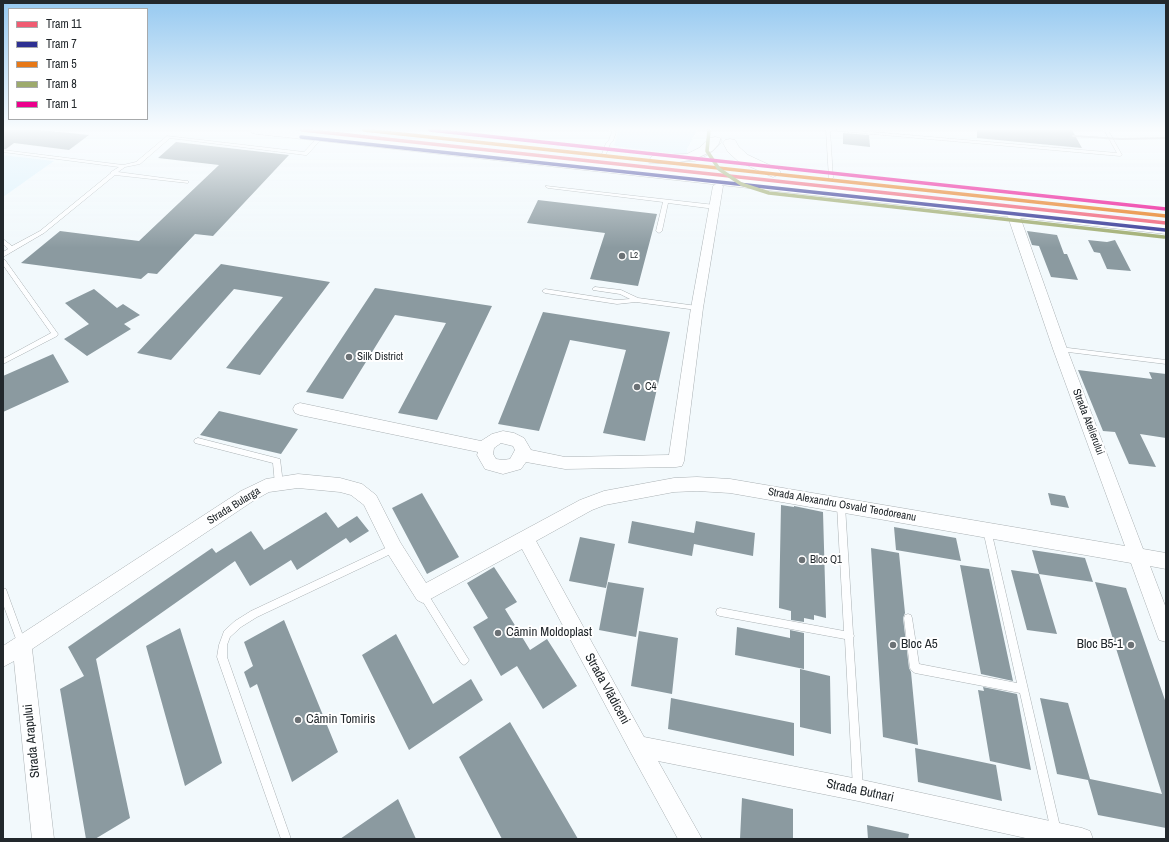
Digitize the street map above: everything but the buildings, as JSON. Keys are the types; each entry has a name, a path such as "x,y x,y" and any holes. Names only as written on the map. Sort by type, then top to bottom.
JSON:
{"main road":[{"path":"660,169 1008,200"},
{"path":"696,169 718,175 773,172 1008,200 1165,230"},
{"path":"718,169 718,175"},
{"path":"718,175 720,169"},
{"path":"767,169 773,172"}],"street":[{"path":"522,455 565,462 676,461 697,308 715,207 718,175"},
{"name":"Strada Atelierului","path":"1008,200 1060,349 1166,633"},
{"path":"300,409 486,448"},
{"path":"509,437 519,442 522,446 522,455 515,464 509,466 497,466 487,460 485,455 486,448 491,441 497,438 509,437"},
{"name":"Strada Bularga","path":"3,657 248,496 266,486 298,481 320,482 356,489 370,500 394,548 422,594"},
{"name":"Strada Alexandru Osvald Teodoreanu","path":"525,538 586,504 610,497 674,485 697,484 730,486 1166,561"},
{"path":"422,594 525,538"},
{"name":"Strada Vlădiceni","path":"525,538 638,746 691,839"},
{"name":"Strada Arapului","path":"22,644 43,839"},
{"name":"Strada Butnari","path":"638,746 858,790 1082,839"}],"lane":[{"path":"3,255 42,232 119,169"},
{"path":"830,169 831,178"},
{"path":"113,174 186,182"},
{"path":"548,187 715,207"},
{"path":"658,232 666,201"},
{"path":"3,241 11,249"},
{"path":"3,261 55,334 3,362"},
{"path":"595,289 621,292 637,300"},
{"path":"545,292 617,302 637,300 697,308"},
{"path":"1060,349 1166,362"},
{"path":"198,441 278,461 279,484"},
{"path":"841,506 850,636 858,790"},
{"path":"987,530 1057,834"},
{"path":"286,839 222,657 223,645 227,634 238,624 254,614 394,548"},
{"path":"3,592 22,644"},
{"path":"422,594 464,660"},
{"path":"720,612 850,636"},
{"path":"908,618 915,668 1023,689"}],"shaded area":[{"path":"3,169 42,169 3,197"}],"tram line":[{"name":"7","path":"601,169 1165,230"},
{"name":"11","path":"667,169 1166,223"},
{"name":"8","path":"719,169 741,184 769,193 1164,237"},
{"name":"5","path":"730,169 1166,216"},
{"name":"1","path":"796,169 1166,209"}],"place":[{"name":"L2","path":"622,256"},
{"name":"Silk District","path":"349,357"},
{"name":"C4","path":"637,387"},
{"name":"Bloc Q1","path":"802,560"},
{"name":"Cămin Moldoplast","path":"498,633"},
{"name":"Bloc A5","path":"893,645"},
{"name":"Bloc B5-1","path":"1131,645"},
{"name":"Cămin Tomiris","path":"298,720"}]}
